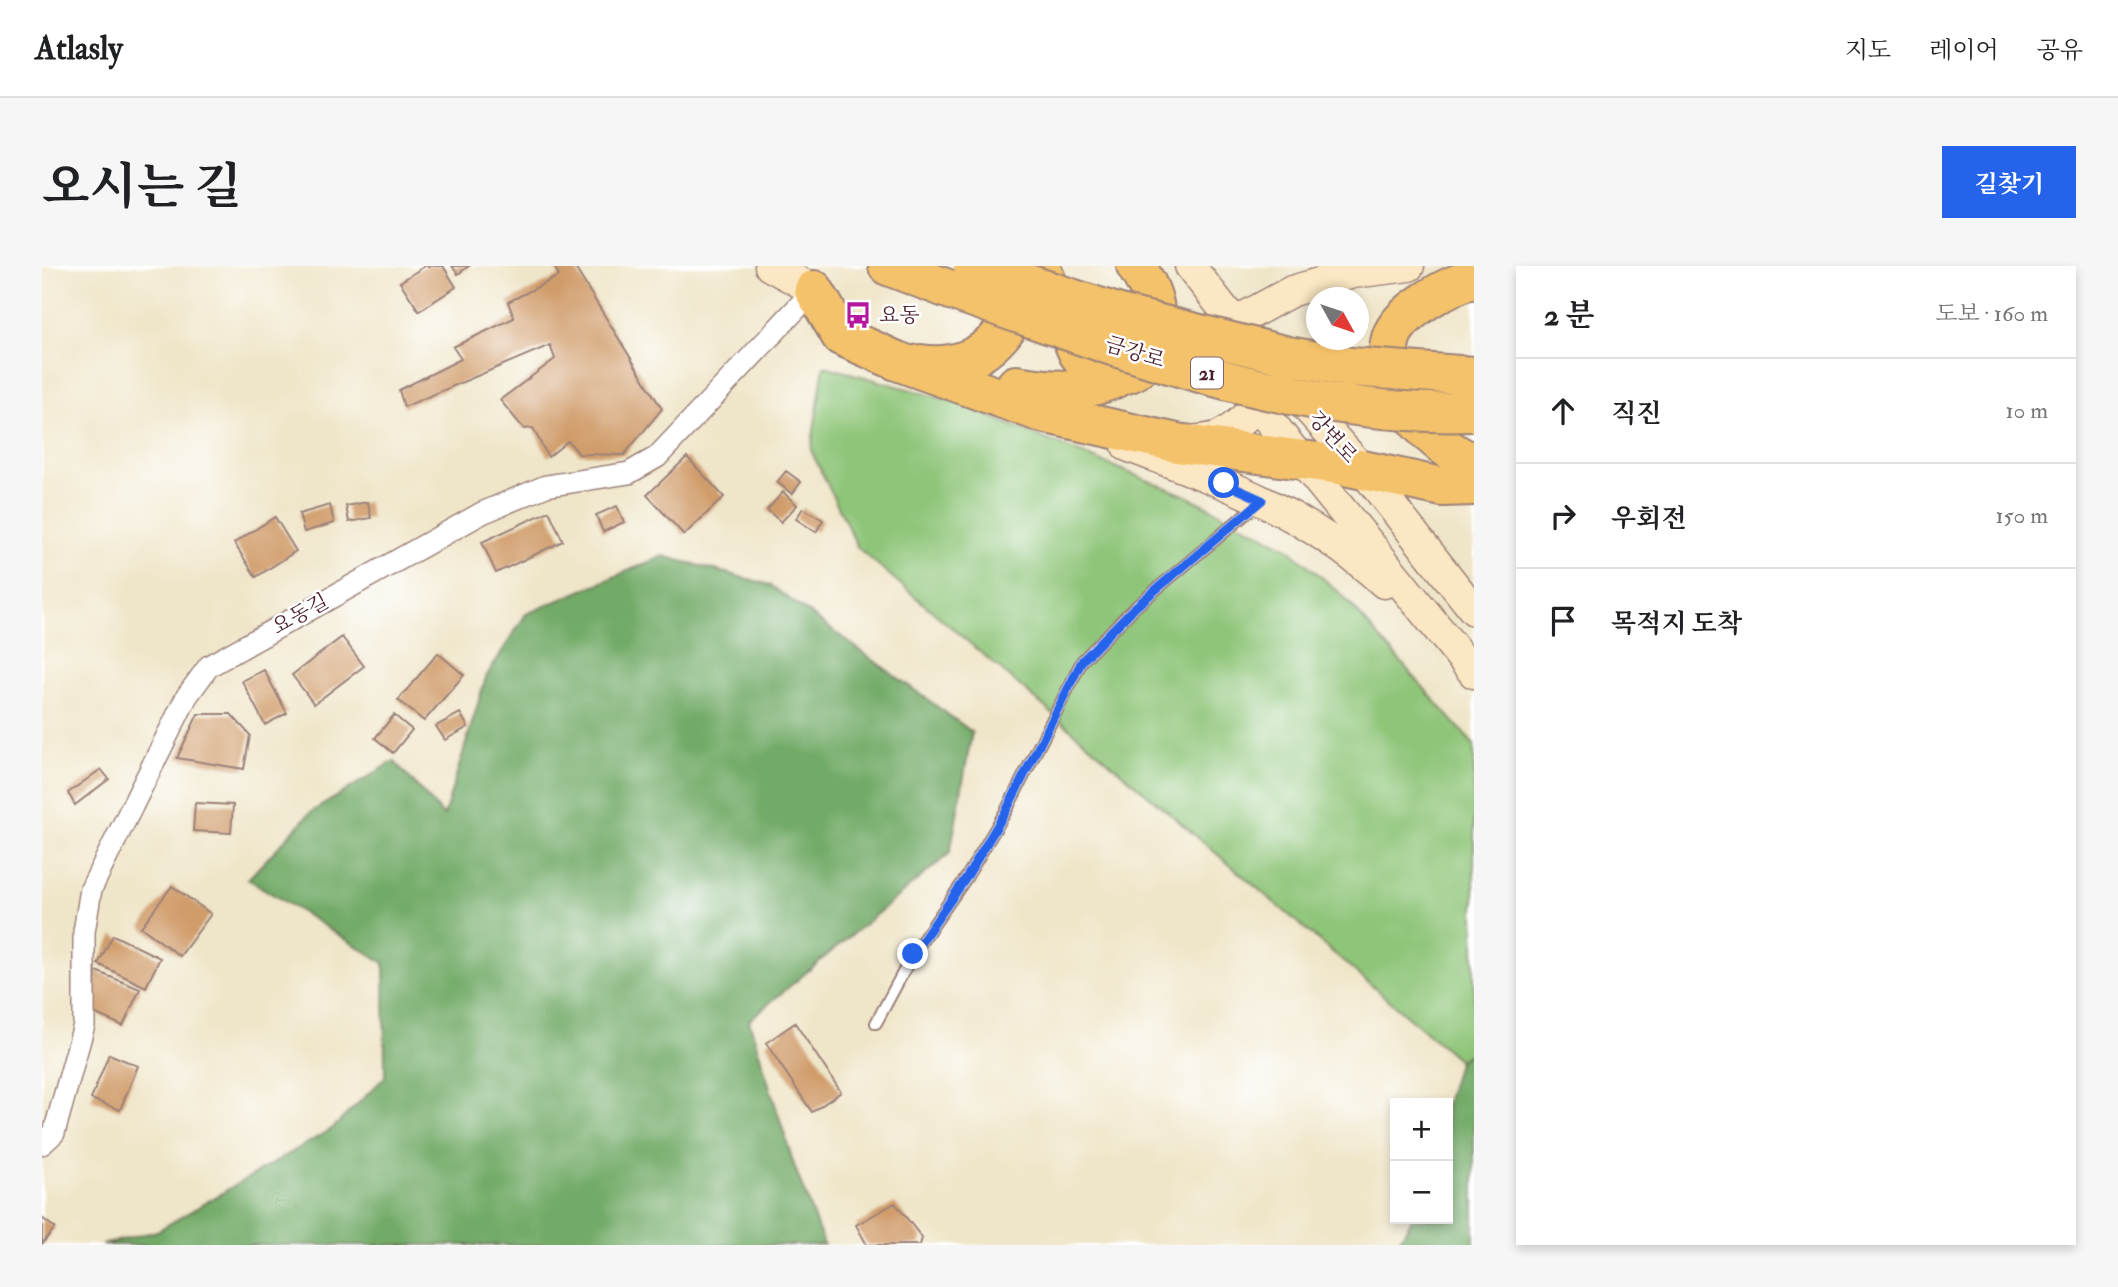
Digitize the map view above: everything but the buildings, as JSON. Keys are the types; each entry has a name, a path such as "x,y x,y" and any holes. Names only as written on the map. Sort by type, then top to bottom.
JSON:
{"highway":[{"name":"금강로","path":"888,266 961,278 1289,356 1351,368 1474,376"},
{"path":"897,361 929,366 967,360 998,340 1011,325 1019,307 1029,266"},
{"path":"1040,266 1078,354 1087,366 1103,375 1134,369 1154,340 1155,310 1149,287 1139,266"},
{"path":"1462,266 1474,267"},
{"name":"금강로","path":"961,278 1112,345 1320,403 1437,414 1474,412"},
{"path":"1474,279 1455,283 1421,303 1391,337 1388,382 1425,430 1454,455 1474,463"},
{"path":"814,290 841,336 897,361 1042,413 1177,443 1363,470 1442,487 1474,486"},
{"path":"814,290 895,347 1004,384 1075,392 1101,386 1219,331"}],"main road":[{"path":"770,266 814,290"},
{"name":"강변로","path":"1139,266 1219,331 1262,359 1363,470 1474,610"},
{"name":"강변로","path":"1190,266 1219,331"},
{"path":"1409,266 1353,273 1293,291 1219,331 1256,404 1474,673"},
{"path":"1177,443 1219,436 1256,404 1262,396 1265,374 1262,359"},
{"path":"1042,413 1224,483 1262,500 1331,538 1448,641"}],"street":[{"name":"요동길","path":"42,1144 54,1133 84,1025 84,932 91,890 187,696 209,666 482,513 546,486 629,473 657,457 814,290"}],"lane":[{"path":"876,1023 913,954 966,878 1006,811 1082,661 1133,609 1262,500"}],"green space":[{"path":"824,366 952,401 1189,497 1288,548 1341,594 1474,745 1474,1051 1459,1060 858,548 811,450"},
{"path":"663,556 770,585 972,732 950,853 749,1020 794,1165 824,1245 102,1245 157,1231 333,1128 385,1077 384,963 248,879 310,813 394,761 444,816 486,677 526,614"},
{"path":"1474,1051 1474,1245 1396,1245 1409,1224 1453,1224 1453,1098 1448,1098 1459,1060"}],"place":[{"name":"요동","path":"858,315"}],"route":[{"path":"913,954 966,878 1006,811 1082,661 1133,609 1200,549 1262,500 1224,483"}]}
